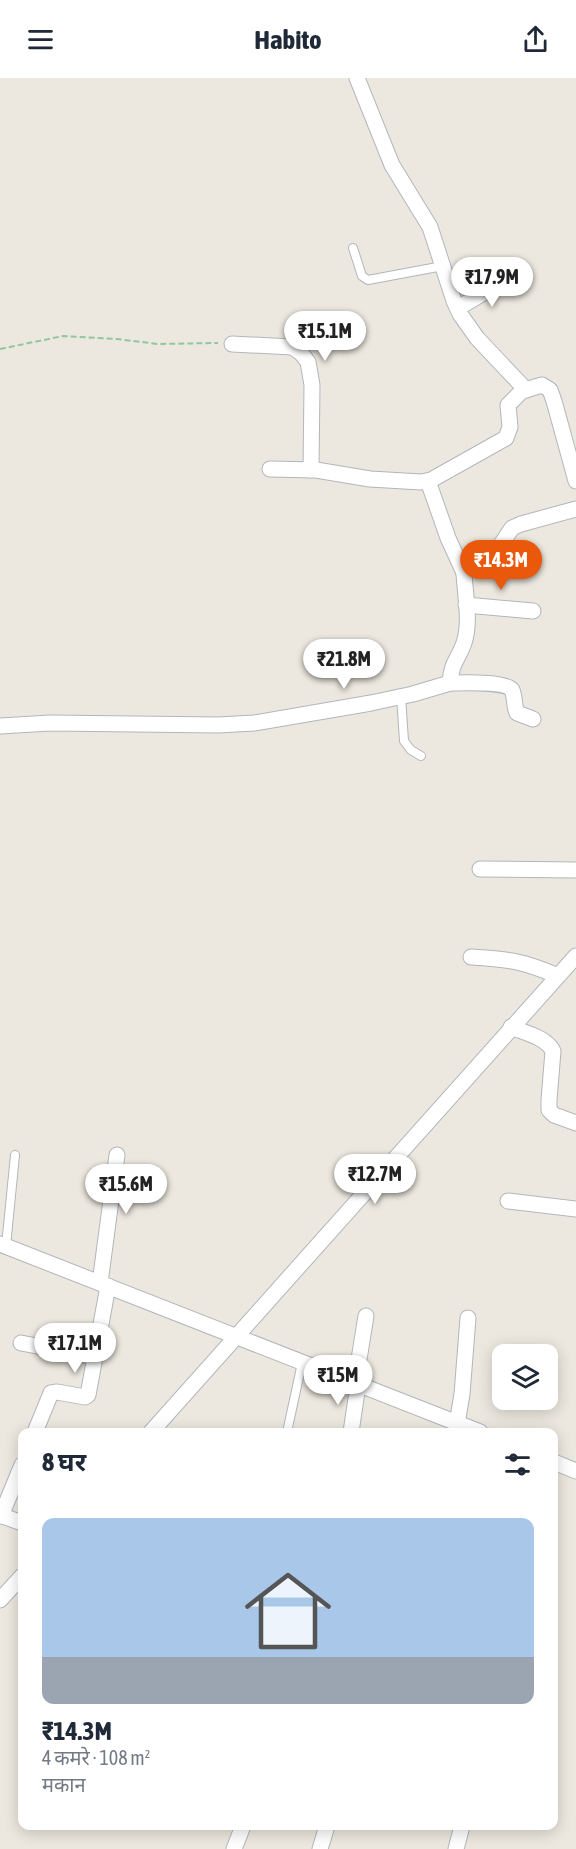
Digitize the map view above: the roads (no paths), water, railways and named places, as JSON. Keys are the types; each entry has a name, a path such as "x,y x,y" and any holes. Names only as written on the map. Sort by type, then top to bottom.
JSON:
{"street":[{"path":"357,78 392,165 430,227 458,308 477,338 526,390"},
{"path":"458,308 509,278"},
{"path":"232,344 292,347 301,352 308,362 312,385 311,470"},
{"path":"270,469 311,470 370,479 428,481 506,438 510,427 508,405 526,390 542,385 550,390 576,481"},
{"path":"428,481 448,538 464,573 466,631 464,644 452,665 450,683"},
{"path":"464,573 494,555 512,528 576,509"},
{"path":"466,604 533,611"},
{"path":"0,726 61,723 164,725 242,723 401,696 450,683 486,683 508,687 512,692 517,714 533,719"},
{"path":"480,869 576,870"},
{"path":"155,1428 576,956"},
{"path":"471,957 511,959 558,976"},
{"path":"511,1027 543,1040 552,1047 549,1110 576,1123"},
{"path":"36,1428 51,1393 87,1396 95,1358 117,1155"},
{"path":"507,1201 576,1209"},
{"path":"5,1243 103,1280 302,1363 357,1380 458,1418 474,1428"},
{"path":"351,1428 366,1316"},
{"path":"458,1418 468,1318"},
{"path":"21,1343 95,1358"},
{"path":"558,1463 576,1470"},
{"path":"18,1474 0,1515 18,1522"},
{"path":"0,1600 18,1580"},
{"path":"234,1849 241,1830"},
{"path":"320,1849 326,1830"},
{"path":"456,1849 461,1830"}],"lane":[{"path":"353,248 362,276 368,280 443,266"},
{"path":"401,696 404,741 411,750 422,756"},
{"path":"5,1243 15,1155"},
{"path":"288,1428 302,1363"}]}
